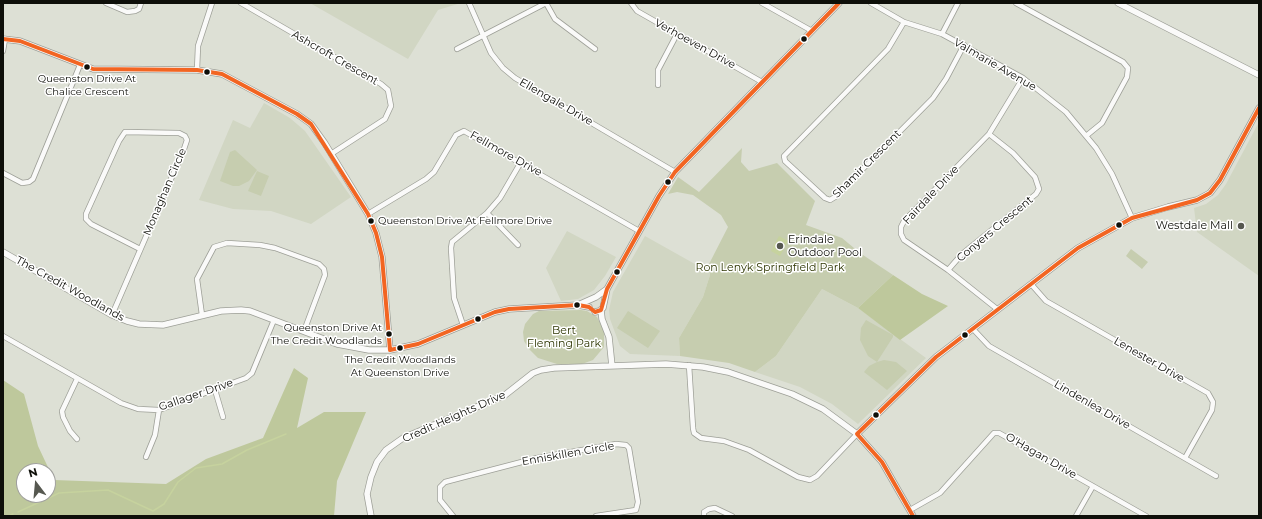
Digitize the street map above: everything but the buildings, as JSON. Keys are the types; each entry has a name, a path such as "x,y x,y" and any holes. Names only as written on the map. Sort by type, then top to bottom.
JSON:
{"street":[{"path":"106,3 127,12 139,9 141,3"},
{"path":"197,70 198,46 212,3"},
{"name":"Ashcroft Crescent","path":"241,3 381,84 388,90 391,106 385,118 331,154"},
{"name":"Ellengale Drive","path":"469,3 482,36 491,53 503,68 515,78 675,172"},
{"path":"457,49 546,3 555,20 595,49"},
{"name":"Verhoeven Drive","path":"631,3 637,12 762,82"},
{"path":"762,3 812,31"},
{"path":"839,3 675,172 639,230 607,289 603,303 602,319 609,337 612,366 649,364 688,365 728,372 792,394 835,416 857,434 882,462 912,516"},
{"name":"Valmarie Avenue","path":"871,3 904,22 942,34 964,45 1023,78 1066,112 1096,148 1112,174 1132,218"},
{"path":"942,34 958,3"},
{"path":"1016,3 1123,62 1128,68 1127,77 1102,123 1086,136"},
{"path":"1118,3 1259,75"},
{"name":"Shamir Crescent","path":"904,22 888,49 784,156 785,161 825,198 830,200 835,197 933,98 946,79 964,45"},
{"path":"658,85 658,70 677,34"},
{"path":"3,51 4,39 26,43 80,65 104,70 197,70 229,76 311,124 368,214 376,233 382,257 390,350"},
{"path":"3,173 22,183 30,182 33,179 80,65"},
{"name":"Fairdale Drive","path":"997,309 948,270 904,240 901,234 901,227 904,221 989,134 1023,78"},
{"path":"688,365 694,432 701,438 724,441 749,450 798,477 810,480 817,476 857,434 936,357 1078,248 1132,218 1168,206 1196,200 1210,193 1220,180 1259,108"},
{"name":"Fellmore Drive","path":"368,214 426,179 434,172 456,135 464,131 472,134 639,230"},
{"name":"Monaghan Circle","path":"112,315 184,149 186,140 180,133 125,132 119,141 86,214 86,219 91,224 140,249"},
{"name":"Conyers Crescent","path":"948,270 962,254 1036,194 1038,189 1035,177 1013,153 989,134"},
{"path":"463,325 454,298 451,248 452,242 487,213 500,198 521,162"},
{"path":"487,213 518,245"},
{"path":"202,315 197,279 214,247 227,243 260,245 275,248 319,264 324,269 325,275 304,331"},
{"name":"The Credit Woodlands","path":"3,252 112,315 138,324 163,325 221,311 241,310 274,320 353,349 390,350 418,344 495,312 509,309 578,305 589,308"},
{"name":"Lenester Drive","path":"1032,284 1046,301 1208,394 1213,402 1212,410 1185,458"},
{"path":"602,319 589,308 590,300 607,289"},
{"path":"596,297 601,299 603,303"},
{"name":"The Credit Woodlands","path":"578,305 590,300"},
{"path":"594,312 602,310"},
{"name":"Gallager Drive","path":"3,336 121,403 138,408 159,410 246,378 252,373 274,320"},
{"name":"Lindenlea Drive","path":"973,329 989,346 1216,476"},
{"name":"Credit Heights Drive","path":"371,516 368,494 371,477 377,462 386,450 403,438 505,395 535,372 554,368 612,366"},
{"path":"77,439 65,422 62,411 78,379"},
{"path":"215,390 223,417"},
{"path":"146,457 155,435 159,410"},
{"name":"O'Hagan Drive","path":"910,510 940,493 994,433 999,433 1146,516"},
{"name":"Enniskillen Circle","path":"453,516 440,500 440,487 445,482 537,458 616,444 626,445 629,448 638,502 636,510 596,516"},
{"path":"1076,516 1094,486"},
{"path":"704,516 704,512 708,509 715,508 732,516"}],"shaded area":[{"path":"310,3 461,3 438,10 408,59"},
{"path":"264,103 290,118 305,131 351,197 311,224 271,211 233,209 199,200 233,120 250,128"},
{"path":"1259,122 1259,276 1197,232 1194,208 1206,204 1218,195 1226,184"},
{"path":"567,231 616,257 605,276 594,290 578,299 561,301 546,268"},
{"path":"645,236 702,268 709,264 710,275 703,297 679,338 680,356 630,354 620,346 610,319 609,310 613,292"},
{"name":"Erindale Outdoor Pool","path":"779,236 788,241 780,256 771,251"},
{"path":"893,275 922,294 948,306 900,340 858,308"},
{"path":"822,289 858,308 926,358 858,424 832,404 800,387 755,372 776,356"},
{"path":"294,368 308,378 297,428 324,412 366,412 337,481 334,516 3,516 3,380 24,394 38,446 46,463 16,463 16,503 56,503 56,480 166,484 206,459 263,438"}],"green space":[{"name":"Ron Lenyk Springfield Park","path":"742,148 741,162 749,171 777,163 815,201 806,225 842,238 860,253 893,275 858,308 822,289 776,356 755,372 729,363 680,356 679,338 703,297 710,275 709,264 728,227 721,215 693,195 677,192 668,194 678,177 699,192"},
{"path":"235,150 257,170 249,181 239,186 233,186 220,181 230,152"},
{"path":"257,171 269,176 261,196 248,191"},
{"path":"1131,249 1148,262 1142,269 1126,256"},
{"name":"Bert Fleming Park","path":"539,311 587,311 597,317 604,331 604,347 593,360 582,364 557,364 538,358 529,349 524,341 523,332 525,324 533,314"},
{"path":"628,311 660,331 648,348 617,328"},
{"path":"866,320 893,335 877,362 868,356 860,340 861,328"},
{"path":"884,360 896,362 907,371 887,390 864,372 869,366"}],"waterway":[{"path":"18,512 59,493 108,490 153,511 164,504 178,482 196,468 222,464 247,450 286,434"},
{"path":"9,516 13,514"}],"transit line":[{"path":"3,39 20,41 93,69 197,70 222,74 297,114 311,124 368,214 376,233 382,257 390,350 418,344 495,312 509,309 578,305 589,307 595,312 601,310 607,289 659,196 675,172 839,3"},
{"path":"913,516 882,462 857,434 936,357 1078,248 1132,218 1197,200 1210,193 1220,180 1259,108"}],"place":[{"name":"Queenston Drive At Chalice Crescent","path":"87,67"},
{"name":"Queenston Drive At Fellmore Drive","path":"371,221"},
{"name":"Westdale Mall","path":"1241,226"},
{"name":"Erindale Outdoor Pool","path":"780,246"},
{"name":"Queenston Drive At The Credit Woodlands","path":"389,334"},
{"name":"The Credit Woodlands At Queenston Drive","path":"400,348"}]}
